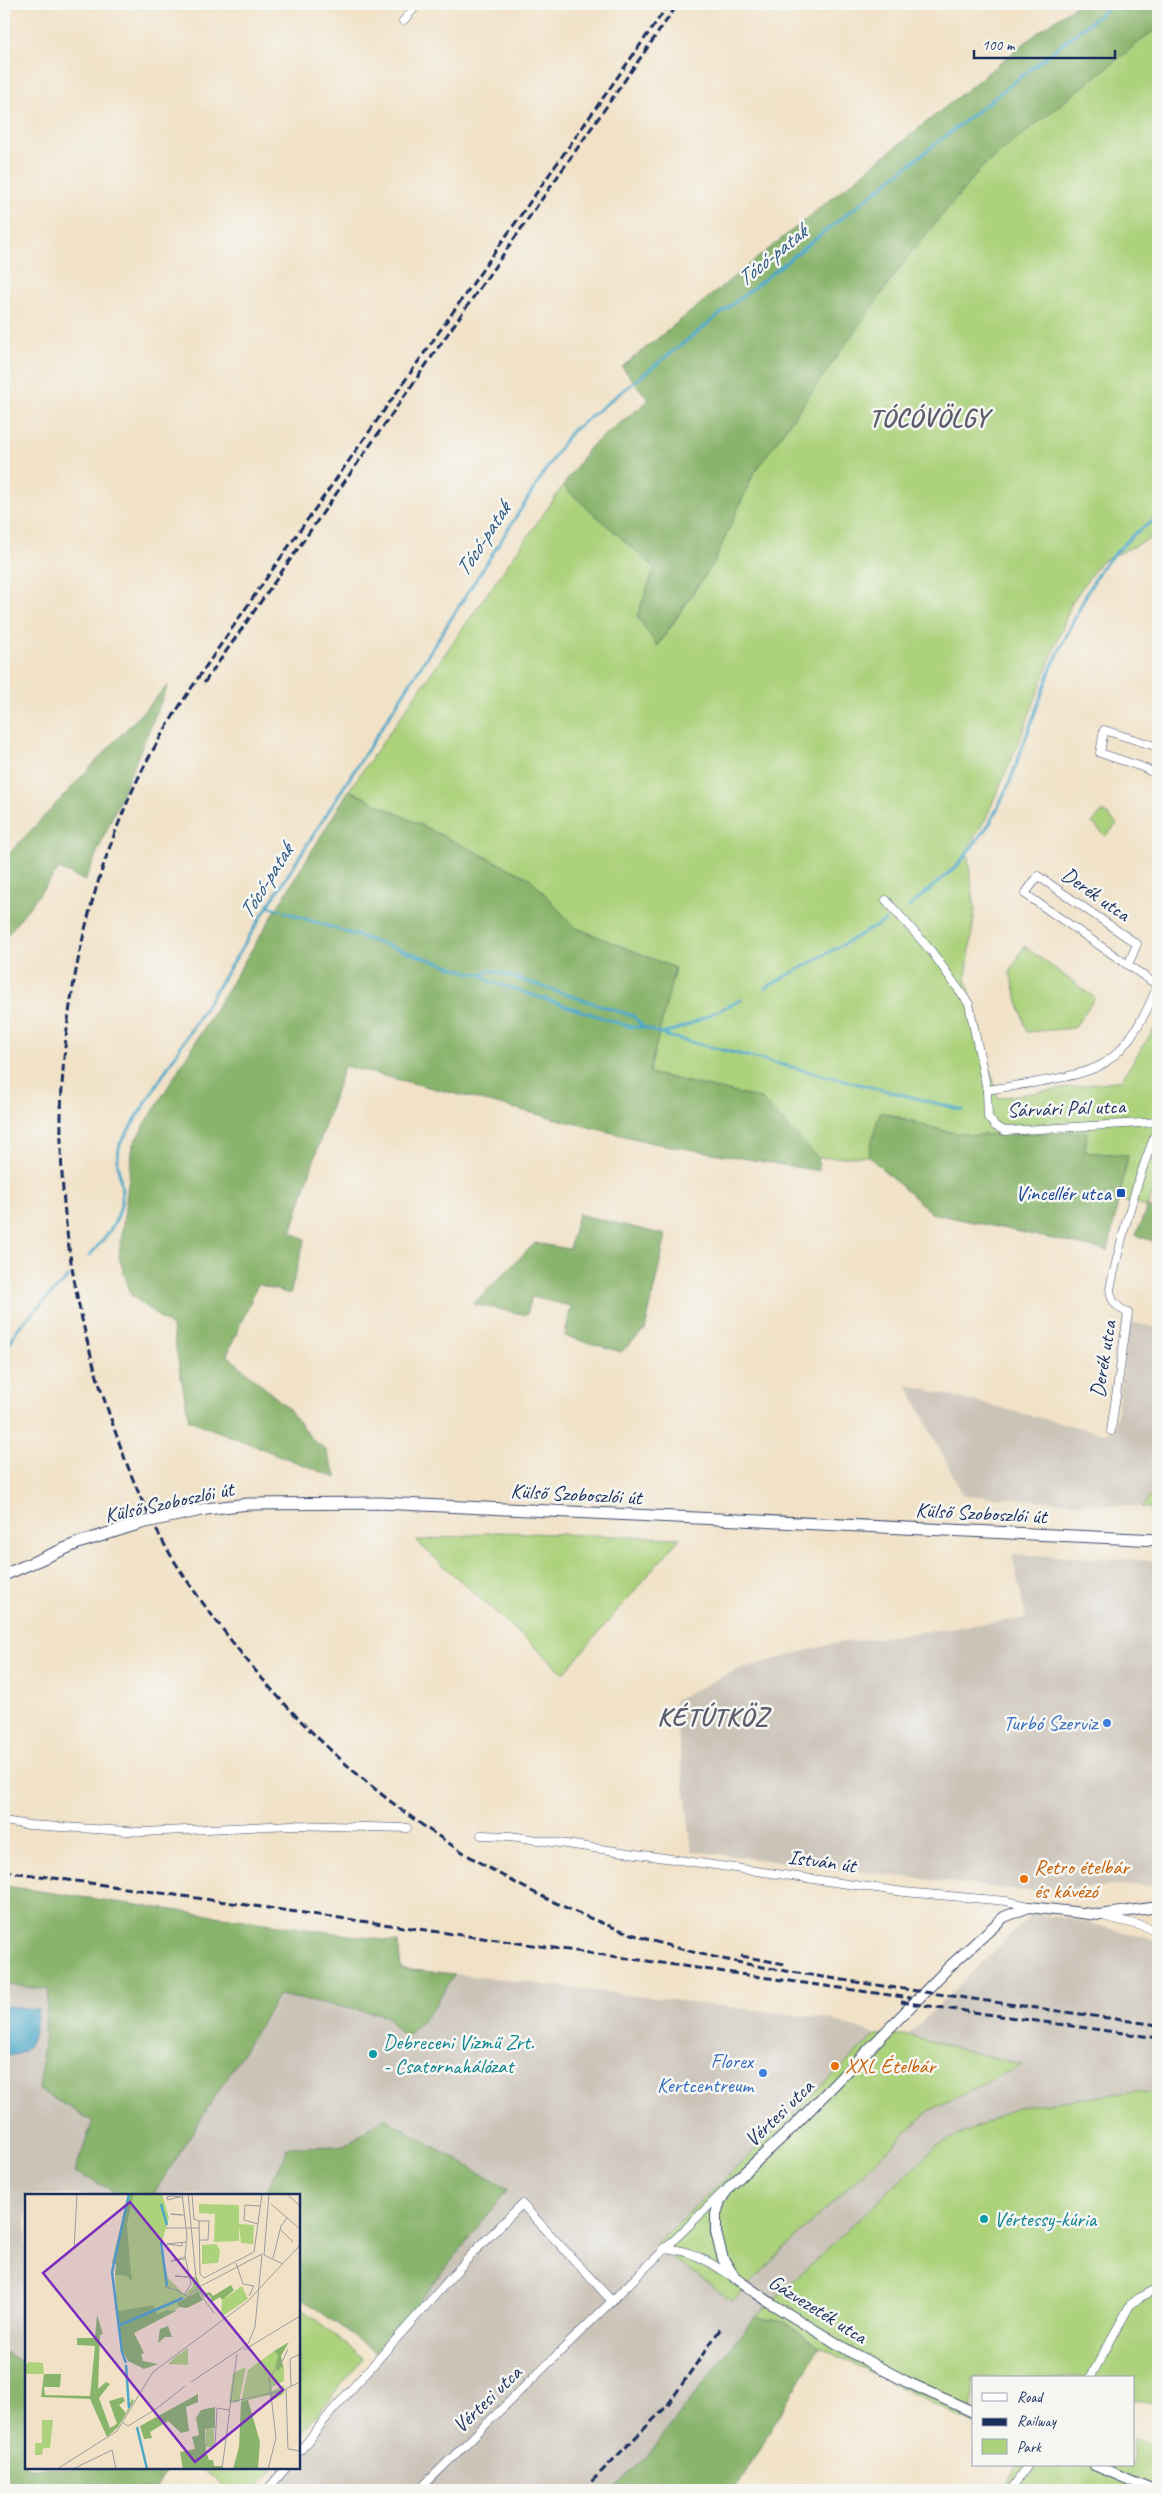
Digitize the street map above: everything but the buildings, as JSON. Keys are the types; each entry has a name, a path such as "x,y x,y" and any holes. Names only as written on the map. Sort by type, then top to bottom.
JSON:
{"main road":[{"name":"Külső Szoboszlói út","path":"4,1575 78,1543 141,1523 206,1509 248,1504 380,1503 1158,1540"}],"street":[{"path":"403,21 418,4"},
{"path":"1158,747 1104,730 1100,752 1142,767 1158,775"},
{"name":"Derék utca","path":"987,1090 1088,1072 1106,1062 1122,1047 1152,1001 1158,984 1128,965 1025,894 1038,876 1137,944 1128,965"},
{"name":"Sárvári Pál utca","path":"886,900 932,952 969,1004 987,1090 988,1117 995,1126 1004,1131 1158,1122"},
{"name":"Derék utca","path":"1111,1431 1128,1312 1114,1304 1110,1296 1110,1289 1120,1239 1132,1198 1158,1128"},
{"path":"4,1821 29,1825 143,1832 292,1825 407,1828"},
{"name":"István út","path":"481,1835 510,1836 904,1892 1006,1901 1029,1906 1099,1915 1158,1907"},
{"name":"Vértesi utca","path":"419,2490 515,2398 664,2248 792,2128 965,1952 1004,1917 1029,1906"},
{"path":"1099,1915 1158,1930"},
{"name":"Gázvezeték utca","path":"730,2186 720,2201 716,2214 716,2232 723,2259 735,2278 772,2304 854,2354 907,2382 972,2412"},
{"path":"300,2451 332,2411 472,2254 522,2204 611,2300"},
{"path":"664,2248 685,2250 703,2257 735,2278"},
{"path":"1091,2376 1130,2305 1158,2288"},
{"path":"1011,2490 1027,2466"},
{"path":"1096,2466 1154,2490"},
{"path":"267,2490 285,2469"}],"shaded area":[{"path":"1158,1180 1158,1211 1147,1207"},
{"path":"1129,1322 1158,1328 1158,1489 1141,1507 963,1495 907,1385 1106,1434 1115,1428"},
{"path":"1012,1554 1158,1561 1158,1887 1136,1885 1022,1891 692,1851 674,1700 736,1670 831,1644 1026,1618"},
{"path":"1033,1913 1086,1922 1158,1941 1158,2094 1136,2091 755,2316 648,2455 612,2490 270,2490 287,2469 300,2469 300,2453 508,2190 384,2119 344,2146 289,2147 265,2194 154,2194 279,1995 385,2015 431,2011 455,1974 830,2019 875,2035 656,2245 733,2301 790,2243 930,2110 1021,2066 908,2035"},
{"path":"4,1984 49,1989 39,2090 93,2121 76,2171 120,2194 25,2194 25,2363 4,2352"}],"green space":[{"path":"1078,4 1158,4 1158,27 983,166 909,255 754,473 714,562 657,646 637,616 655,568 563,486 589,448 649,400 622,367 1041,30"},
{"path":"1158,27 1158,535 1100,562 1072,602 1022,734 986,818 967,850 975,910 966,978 998,1098 1121,1080 1158,1023 1158,1180 1147,1207 1119,1200 1128,1156 1085,1152 1087,1132 1015,1136 960,1134 880,1112 868,1156 818,1158 761,1099 649,1073 675,968 574,927 531,879 349,790 563,486 655,568 637,616 658,646 714,562 754,473 909,255 983,166"},
{"path":"168,685 85,881 59,869 4,939 4,859"},
{"path":"349,790 531,879 574,927 675,968 649,1073 761,1099 818,1158 819,1171 653,1143 344,1066 291,1232 305,1239 290,1294 258,1284 227,1355 288,1408 311,1438 326,1450 337,1478 189,1420 172,1327 131,1295 119,1257 133,1144"},
{"path":"1103,811 1117,824 1106,836 1092,823"},
{"path":"1024,946 1095,998 1074,1028 1027,1032 1010,973"},
{"path":"880,1112 939,1130 973,1135 1087,1132 1085,1152 1128,1155 1108,1251 931,1213 868,1156"},
{"path":"1147,1207 1158,1211 1158,1243 1136,1235"},
{"path":"578,1214 666,1235 645,1330 621,1352 565,1336 571,1306 531,1297 527,1315 473,1304 535,1243 569,1249"},
{"path":"1158,1489 1158,1510 1141,1507"},
{"path":"496,1532 680,1538 564,1673 416,1541"},
{"path":"4,1886 398,1942 401,1969 455,1974 431,2011 405,2038 385,2015 279,1995 154,2194 120,2194 75,2172 93,2121 39,2090 49,1990 4,1984"},
{"path":"875,2035 908,2035 1022,2065 930,2110 790,2243 733,2301 655,2245"},
{"path":"1136,2091 1158,2094 1158,2404 1134,2399 1134,2376 972,2376 972,2423 820,2347 784,2322 755,2317 937,2146 1018,2107"},
{"path":"384,2118 508,2189 378,2354 300,2297 300,2194 265,2194 289,2147 344,2146"},
{"path":"300,2307 363,2358 300,2436"},
{"path":"755,2317 784,2322 820,2347 735,2490 612,2490 648,2455"},
{"path":"4,2352 25,2363 25,2469 167,2469 154,2490 4,2490"},
{"path":"1134,2440 1158,2445 1158,2490 1003,2490 1017,2466 1134,2466"},
{"path":"202,2469 272,2469 255,2490 229,2490"}],"water":[{"path":"4,2006 38,2009 31,2042 27,2048 14,2055 4,2055"}],"waterway":[{"name":"Tócó-patak","path":"89,1256 109,1232 121,1205 122,1194 118,1164 120,1144 268,906 572,431 1113,4"},
{"path":"909,907 958,865 990,823 1009,784 1052,666 1086,595 1101,568 1133,535 1154,520"},
{"path":"268,906 281,910"},
{"path":"285,912 471,973 481,974 489,981 631,1027 643,1027 667,1036 963,1110"},
{"path":"765,988 885,921"},
{"path":"481,974 491,970 633,1016 643,1027"},
{"path":"662,1034 686,1026 741,1000"},
{"name":"Tócó-patak","path":"4,1355 17,1329 68,1277"}],"railway":[{"path":"669,4 211,659 157,742 130,796 102,871 81,948 67,1027 61,1106 63,1185 72,1265 88,1343 127,1465 154,1525 184,1577 265,1682 306,1726 349,1767 395,1805 443,1840 494,1871 547,1899 602,1923 696,1953 824,1977 1158,2025"},
{"path":"204,683 678,4"},
{"path":"4,1871 911,1998"},
{"path":"741,1956 785,1964"},
{"path":"901,2002 1158,2038"},
{"path":"583,2490 667,2406 721,2328"}],"place":[{"name":"Vincellér utca","path":"1121,1193"},
{"name":"Turbó Szerviz","path":"1107,1723"},
{"name":"Retro ételbár és kávézó","path":"1024,1879"},
{"name":"Debreceni Vízmű Zrt. - Csatornahálózat","path":"373,2054"},
{"name":"XXL Ételbár","path":"835,2066"},
{"name":"Florex Kertcentreum","path":"763,2073"},
{"name":"Vértessy-kúria","path":"984,2219"}],"district":[{"name":"TÓCÓVÖLGY","path":"929,417"},
{"name":"KÉTÚTKÖZ","path":"713,1716"}]}
